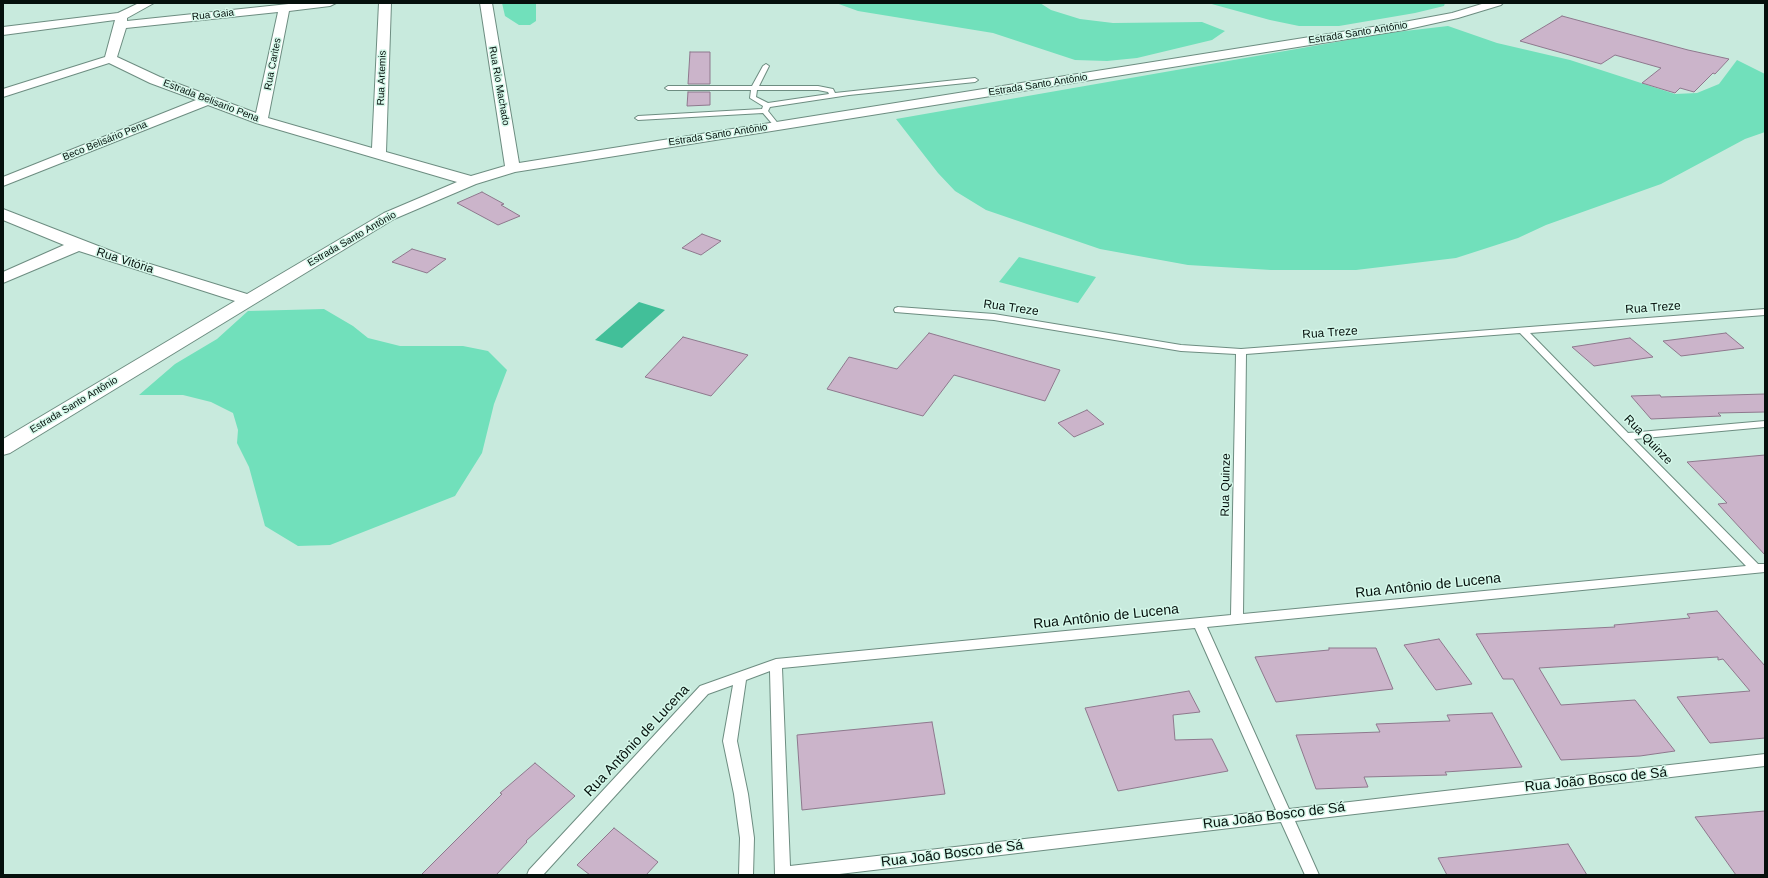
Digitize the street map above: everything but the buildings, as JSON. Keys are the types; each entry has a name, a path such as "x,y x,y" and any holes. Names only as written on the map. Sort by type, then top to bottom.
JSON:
{"street":[{"path":"3,31 121,21 148,3"},
{"name":"Rua Gaia","path":"121,21 330,3"},
{"name":"Rua Artemis","path":"379,154 385,3"},
{"name":"Rua Rio Machado","path":"486,3 513,168"},
{"name":"Estrada Santo Antônio","path":"3,448 389,216 471,180 513,168 1404,26 1454,16 1497,3"},
{"name":"Rua Carites","path":"262,120 284,8"},
{"path":"3,94 110,58 121,21"},
{"name":"Estrada Belisario Pena","path":"110,58 155,80 206,101 262,120 471,180"},
{"name":"Beco Belisário Pena","path":"3,182 206,101"},
{"name":"Rua Vitória","path":"3,214 78,245 118,259 250,300"},
{"path":"3,278 78,245"}],"lane":[{"path":"766,66 754,89 753,98 766,108 777,126"},
{"path":"638,118 766,108 833,95 975,80"},
{"path":"668,88 725,87 754,89 828,89 831,90 833,95"},
{"name":"Rua Treze","path":"898,310 994,317 1181,348 1241,352 1765,312"},
{"name":"Rua Quinze","path":"1522,330 1626,436 1760,568"},
{"name":"Rua Quinze","path":"1237,619 1241,352"},
{"path":"1626,436 1765,424"},
{"name":"Rua Antônio de Lucena","path":"534,875 704,690 776,664 1760,568"},
{"path":"1199,623 1312,875"},
{"path":"776,664 782,874"},
{"path":"740,677 730,741 741,794 747,838 746,875"},
{"name":"Rua João Bosco de Sá","path":"782,874 1765,760"}],"shaded area":[{"path":"502,3 536,3 536,21 530,25 519,25 505,16"},
{"path":"836,3 1040,3 1051,10 1080,19 1113,23 1202,22 1225,31 1212,40 1137,58 1107,61 1075,60 993,33 858,11"},
{"path":"1208,3 1445,3 1444,6 1415,13 1339,26 1299,26 1270,20"},
{"path":"1448,26 1497,43 1570,60 1675,94 1697,93 1719,84 1737,60 1765,74 1765,132 1745,139 1661,184 1546,225 1518,238 1456,258 1356,270 1271,270 1188,265 1100,249 986,210 955,191 938,173 896,119 1388,33"},
{"path":"1019,257 1096,277 1078,303 999,282"},
{"path":"639,302 665,310 622,348 595,340"},
{"path":"324,309 353,326 368,338 400,346 463,346 488,351 507,370 494,404 482,453 455,496 330,545 298,546 265,526 249,467 237,443 238,430 233,413 211,402 183,395 139,395 175,364 217,339 248,311"}]}
